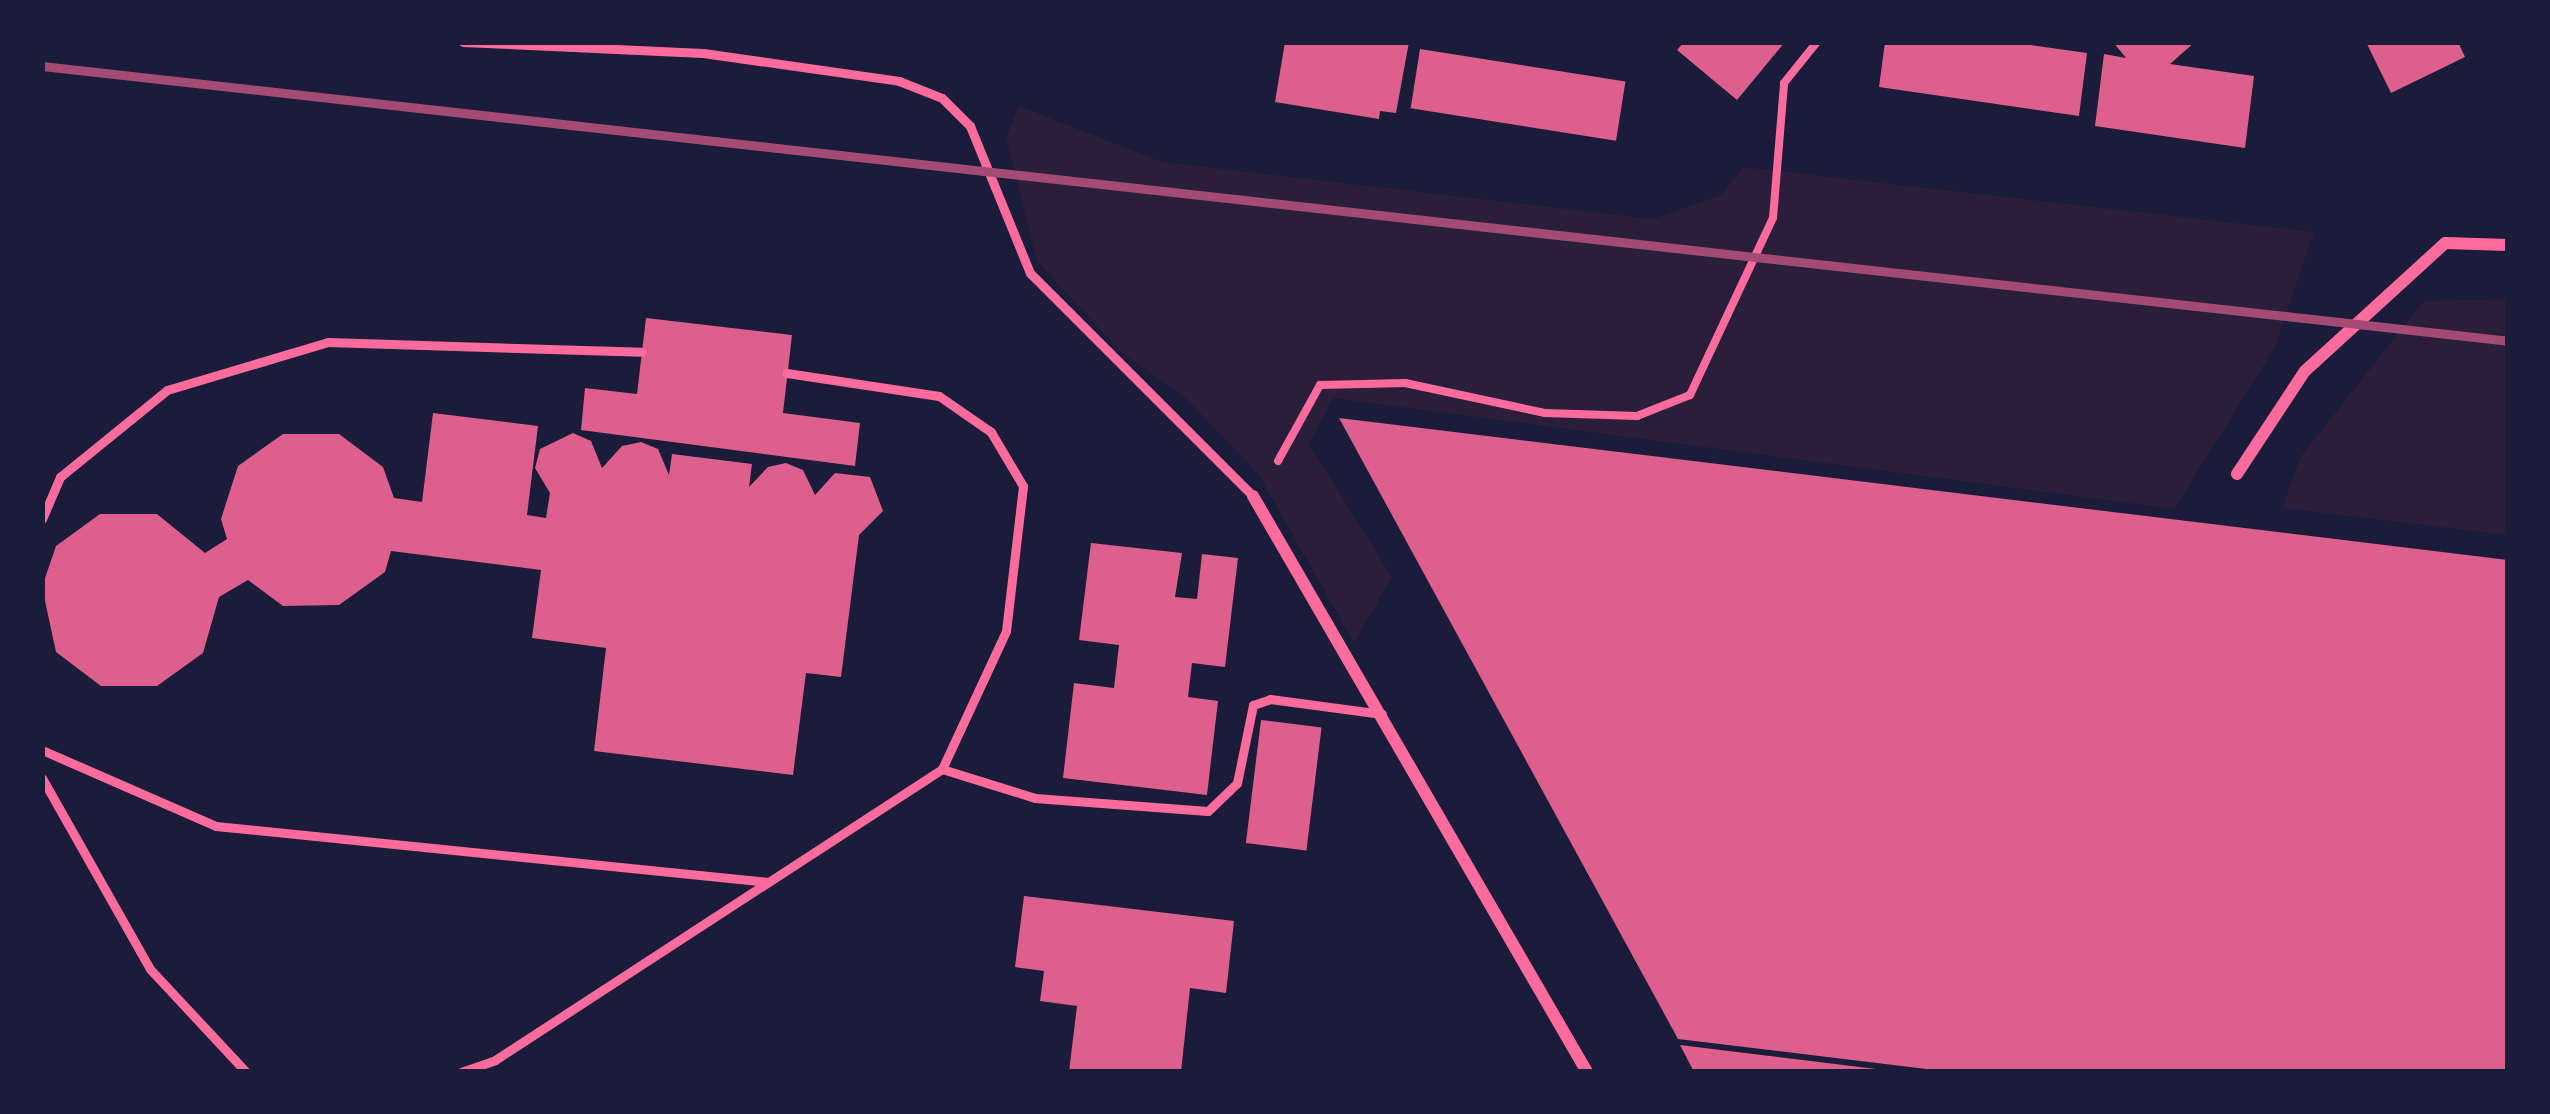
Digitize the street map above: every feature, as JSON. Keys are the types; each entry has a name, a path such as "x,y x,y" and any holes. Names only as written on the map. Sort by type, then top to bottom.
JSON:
{"street":[{"path":"2236,474 2305,370 2445,244 2508,245"},
{"path":"1253,496 1587,1072"}],"lane":[{"path":"463,42 703,53 899,81 942,98 970,126 1030,273 1253,496"},
{"path":"42,520 60,477 167,390 328,342 642,352"},
{"path":"461,1072 495,1060 942,770 1006,632 1023,486 992,432 939,396 787,373"},
{"path":"942,770 1035,798 1185,814 1226,802 1238,783 1253,705 1270,699 1382,714"},
{"path":"42,750 216,826 769,882"},
{"path":"42,778 150,969 246,1072"}],"path":[{"path":"1253,496 1320,385 1405,383 1545,412 1637,416 1690,394 1773,218 1784,83 1817,42"}],"shaded area":[{"path":"1019,106 1162,162 1653,219 1721,195 1743,167 2314,232 2275,347 2174,509 1333,398 1309,444 1392,577 1354,643 1259,475 1185,397 1122,353 1037,261 1006,138"},
{"path":"2508,299 2508,535 2282,508 2301,456 2424,301"}],"building":[{"path":"1285,42 1409,42 1396,113 1380,111 1379,119 1275,102"},
{"path":"1684,42 1785,42 1737,100 1677,50"},
{"path":"1885,42 2009,42 2087,53 2079,116 1879,87"},
{"path":"2113,42 2195,42 2170,64 2254,76 2245,148 2095,126 2104,54 2126,58"},
{"path":"2366,42 2458,42 2465,57 2391,93"},
{"path":"1420,49 1625,82 1616,141 1411,108"},
{"path":"646,318 792,335 783,413 860,423 855,466 581,430 585,388 637,394"},
{"path":"433,413 538,426 527,515 546,518 550,493 535,468 540,449 573,433 591,441 602,468 622,446 641,442 658,449 669,475 672,454 752,464 749,487 768,467 786,463 803,470 815,495 835,473 870,477 883,511 859,535 841,677 806,673 793,775 594,751 606,648 532,638 541,570 391,551 385,572 339,605 283,606 248,580 219,597 203,653 157,686 101,686 56,652 42,587 56,546 100,514 157,514 205,553 227,539 221,519 238,466 283,434 339,434 383,467 394,498 422,502"},
{"path":"1339,418 2508,560 2508,1072 1951,1072 1678,1039"},
{"path":"1091,543 1182,553 1175,597 1197,599 1202,554 1238,558 1225,667 1192,663 1188,697 1218,701 1207,795 1063,778 1074,683 1114,688 1119,645 1079,640"},
{"path":"1261,720 1322,727 1306,851 1246,843"},
{"path":"1024,896 1234,921 1226,993 1190,988 1181,1072 1069,1072 1077,1006 1040,1001 1044,971 1015,967"},
{"path":"1680,1045 1876,1069 1876,1072 1694,1072"}],"railway":[{"path":"42,66 2508,341"}]}
